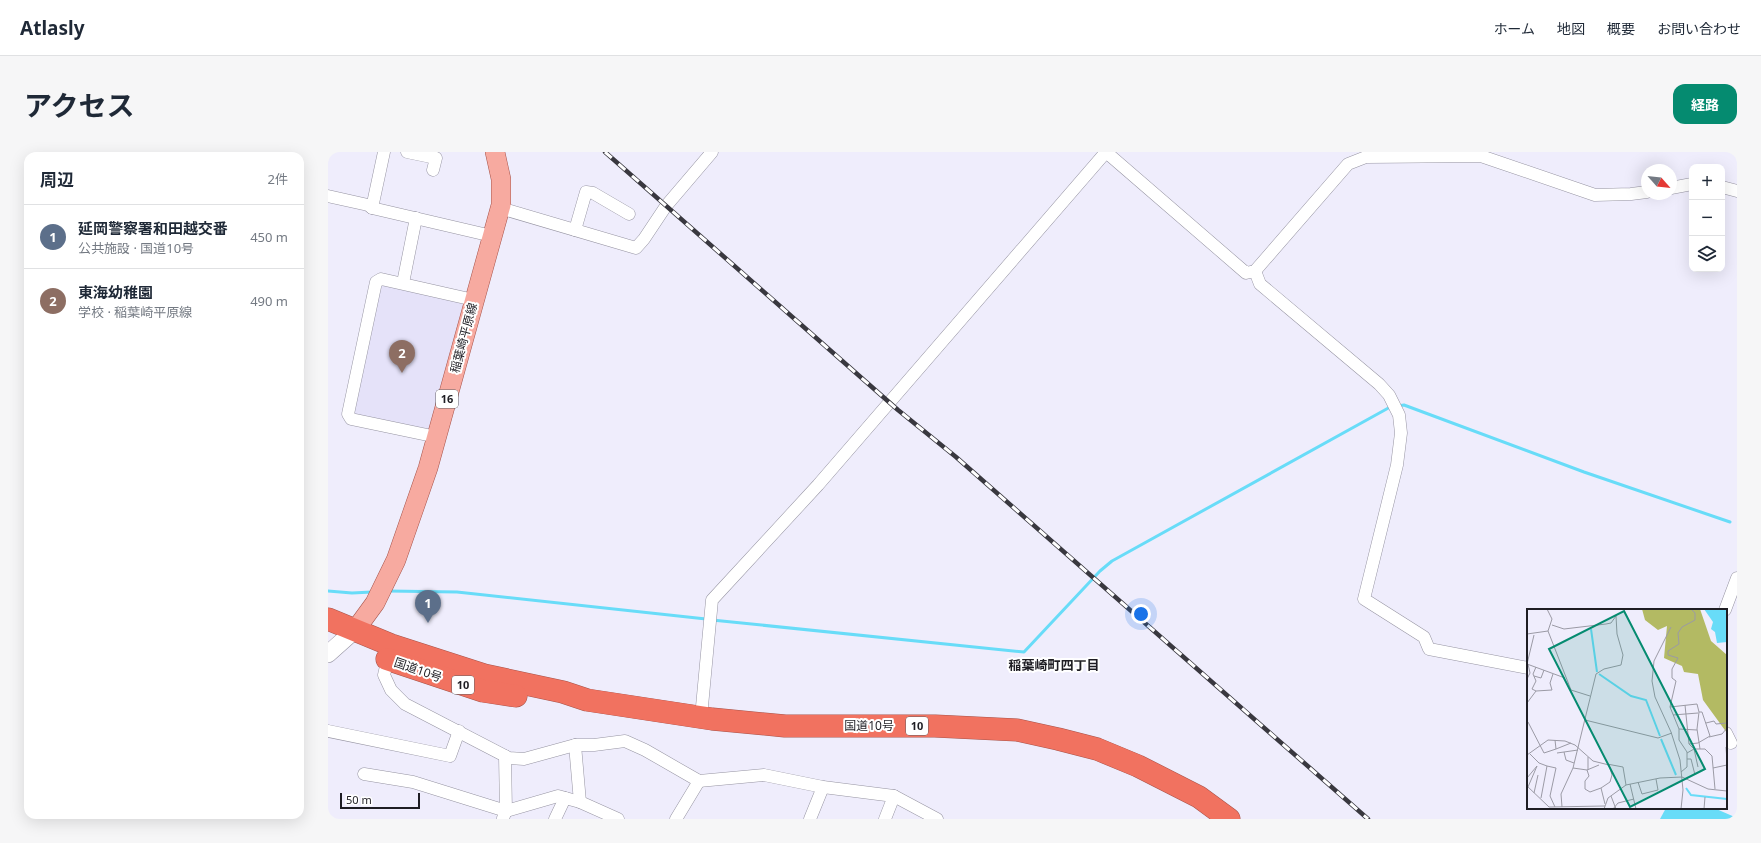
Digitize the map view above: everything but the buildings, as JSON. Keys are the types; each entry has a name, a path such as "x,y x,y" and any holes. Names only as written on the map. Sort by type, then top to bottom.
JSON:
{"highway":[{"name":"10","path":"328,619 343,635"},
{"name":"国道10号","path":"343,635 389,652 483,691 561,703 587,700 701,718 785,726 935,726 1016,730 1097,749 1138,766 1199,797 1229,819"}],"main road":[{"name":"稲葉崎平原線","path":"343,635 375,603 396,560 428,468 500,208 501,179 495,152"}],"street":[{"path":"372,208 384,152"},
{"path":"407,152 436,158 433,170"},
{"path":"500,208 636,248 644,239 666,206 712,152"},
{"path":"701,718 712,600 818,485 1106,152 1246,273 1255,271 1348,164 1366,157 1483,154 1596,195 1641,193"},
{"path":"1677,187 1689,185"},
{"path":"1725,188 1737,191"},
{"path":"575,230 586,192 592,193 629,214"},
{"path":"328,196 368,205 372,208 492,236"},
{"path":"403,283 416,218"},
{"path":"1255,271 1260,284 1379,384 1391,399 1398,413 1401,433 1397,465 1364,599 1424,637 1429,649 1527,668"},
{"path":"436,437 352,419 348,414 376,282 381,279 403,283 474,300"},
{"path":"1725,609 1737,578"},
{"path":"328,654 343,635"},
{"path":"389,652 384,675 391,690 405,704 505,756 524,759 575,745 594,745 625,740 699,781 764,775 823,786 894,796 937,819"},
{"path":"328,731 450,756 459,732"},
{"path":"1727,735 1731,743 1727,742"},
{"path":"575,745 580,802"},
{"path":"505,756 505,815"},
{"path":"364,774 413,782 505,815 558,796 580,802 618,819"},
{"path":"676,819 699,781"},
{"path":"810,819 823,786"},
{"path":"884,819 894,796"},
{"path":"555,819 565,798"}],"shaded area":[{"path":"384,283 462,301 464,305 430,430 354,418 350,411 380,286"}],"water":[{"path":"1665,809 1716,809 1737,818 1737,819 1660,819"}],"waterway":[{"path":"1398,406 1404,405 1584,472 1730,522"},
{"path":"712,620 1024,652 1100,571 1112,561 1392,406"},
{"path":"328,591 352,593 372,592"},
{"path":"388,591 457,592 706,619"}],"railway":[{"path":"605,152 898,410 956,457 1368,819"}],"place":[{"name":"東海幼稚園","path":"402,373"},
{"name":"延岡警察署和田越交番","path":"428,623"}],"district":[{"name":"稲葉崎町四丁目","path":"1054,665"}]}
